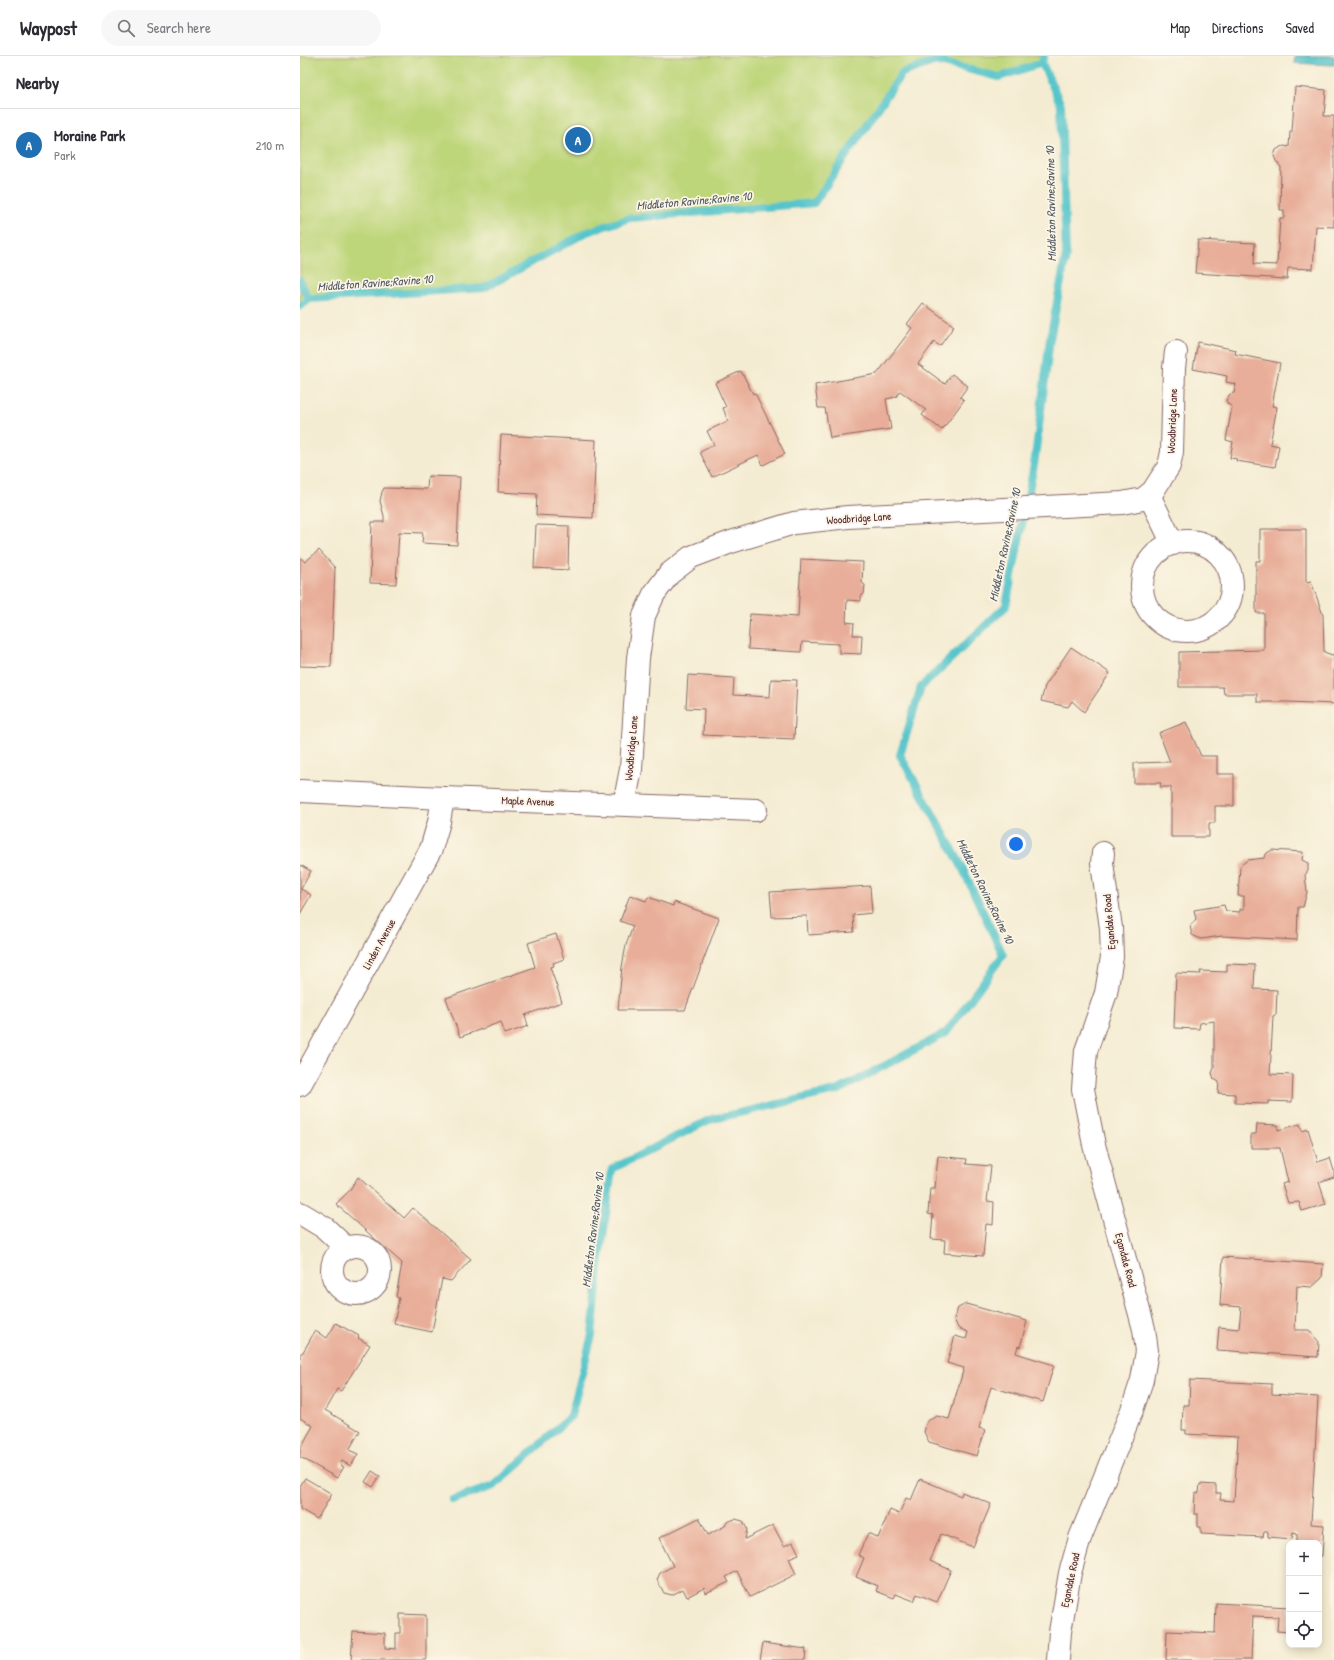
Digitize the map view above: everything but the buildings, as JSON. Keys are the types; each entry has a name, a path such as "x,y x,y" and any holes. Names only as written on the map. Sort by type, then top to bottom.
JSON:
{"street":[{"name":"Woodbridge Lane","path":"624,804 631,769 638,658 644,616 654,594 669,574 691,557 731,542 794,524 848,517 1062,507 1122,503 1143,499 1153,492 1169,466 1172,452 1174,368 1176,352"},
{"path":"1149,495 1172,544"},
{"path":"1188,542 1203,544 1216,552 1226,564 1232,579 1232,595 1226,609 1217,621 1203,629 1189,631 1175,629 1162,624 1152,614 1145,601 1142,587 1144,574 1150,561 1160,551 1172,544 1188,542"},
{"name":"Maple Avenue","path":"300,791 756,810"},
{"name":"Linden Avenue","path":"300,1085 431,850 440,822 442,798"},
{"name":"Egandale Road","path":"1058,1660 1060,1632 1070,1573 1080,1538 1132,1410 1142,1380 1147,1351 1144,1329 1094,1146 1083,1089 1086,1051 1106,993 1112,957 1111,928 1102,863 1103,853"},
{"path":"300,1213 325,1228 346,1248"}],"green space":[{"path":"300,56 1045,56 1042,63 999,77 936,61 902,73 814,203 630,218 587,232 484,288 306,302 300,306"}],"water":[{"path":"1295,56 1334,56 1334,65 1294,63"}],"waterway":[{"name":"Middleton Ravine;Ravine 10","path":"300,281 309,299 484,288 587,232 630,218 814,203 902,73 936,61 999,77 1042,63 1044,56"},
{"name":"Middleton Ravine;Ravine 10","path":"452,1500 494,1486 571,1416 592,1335 601,1250 612,1169 709,1120 839,1090 946,1033 1003,955 960,863 900,755 921,687 1006,606 1034,465 1050,339 1066,255 1061,105 1042,63"},
{"name":"Middleton Ravine;Ravine 10","path":"300,306 306,302"}],"place":[{"name":"Moraine Park","path":"578,140"}]}
